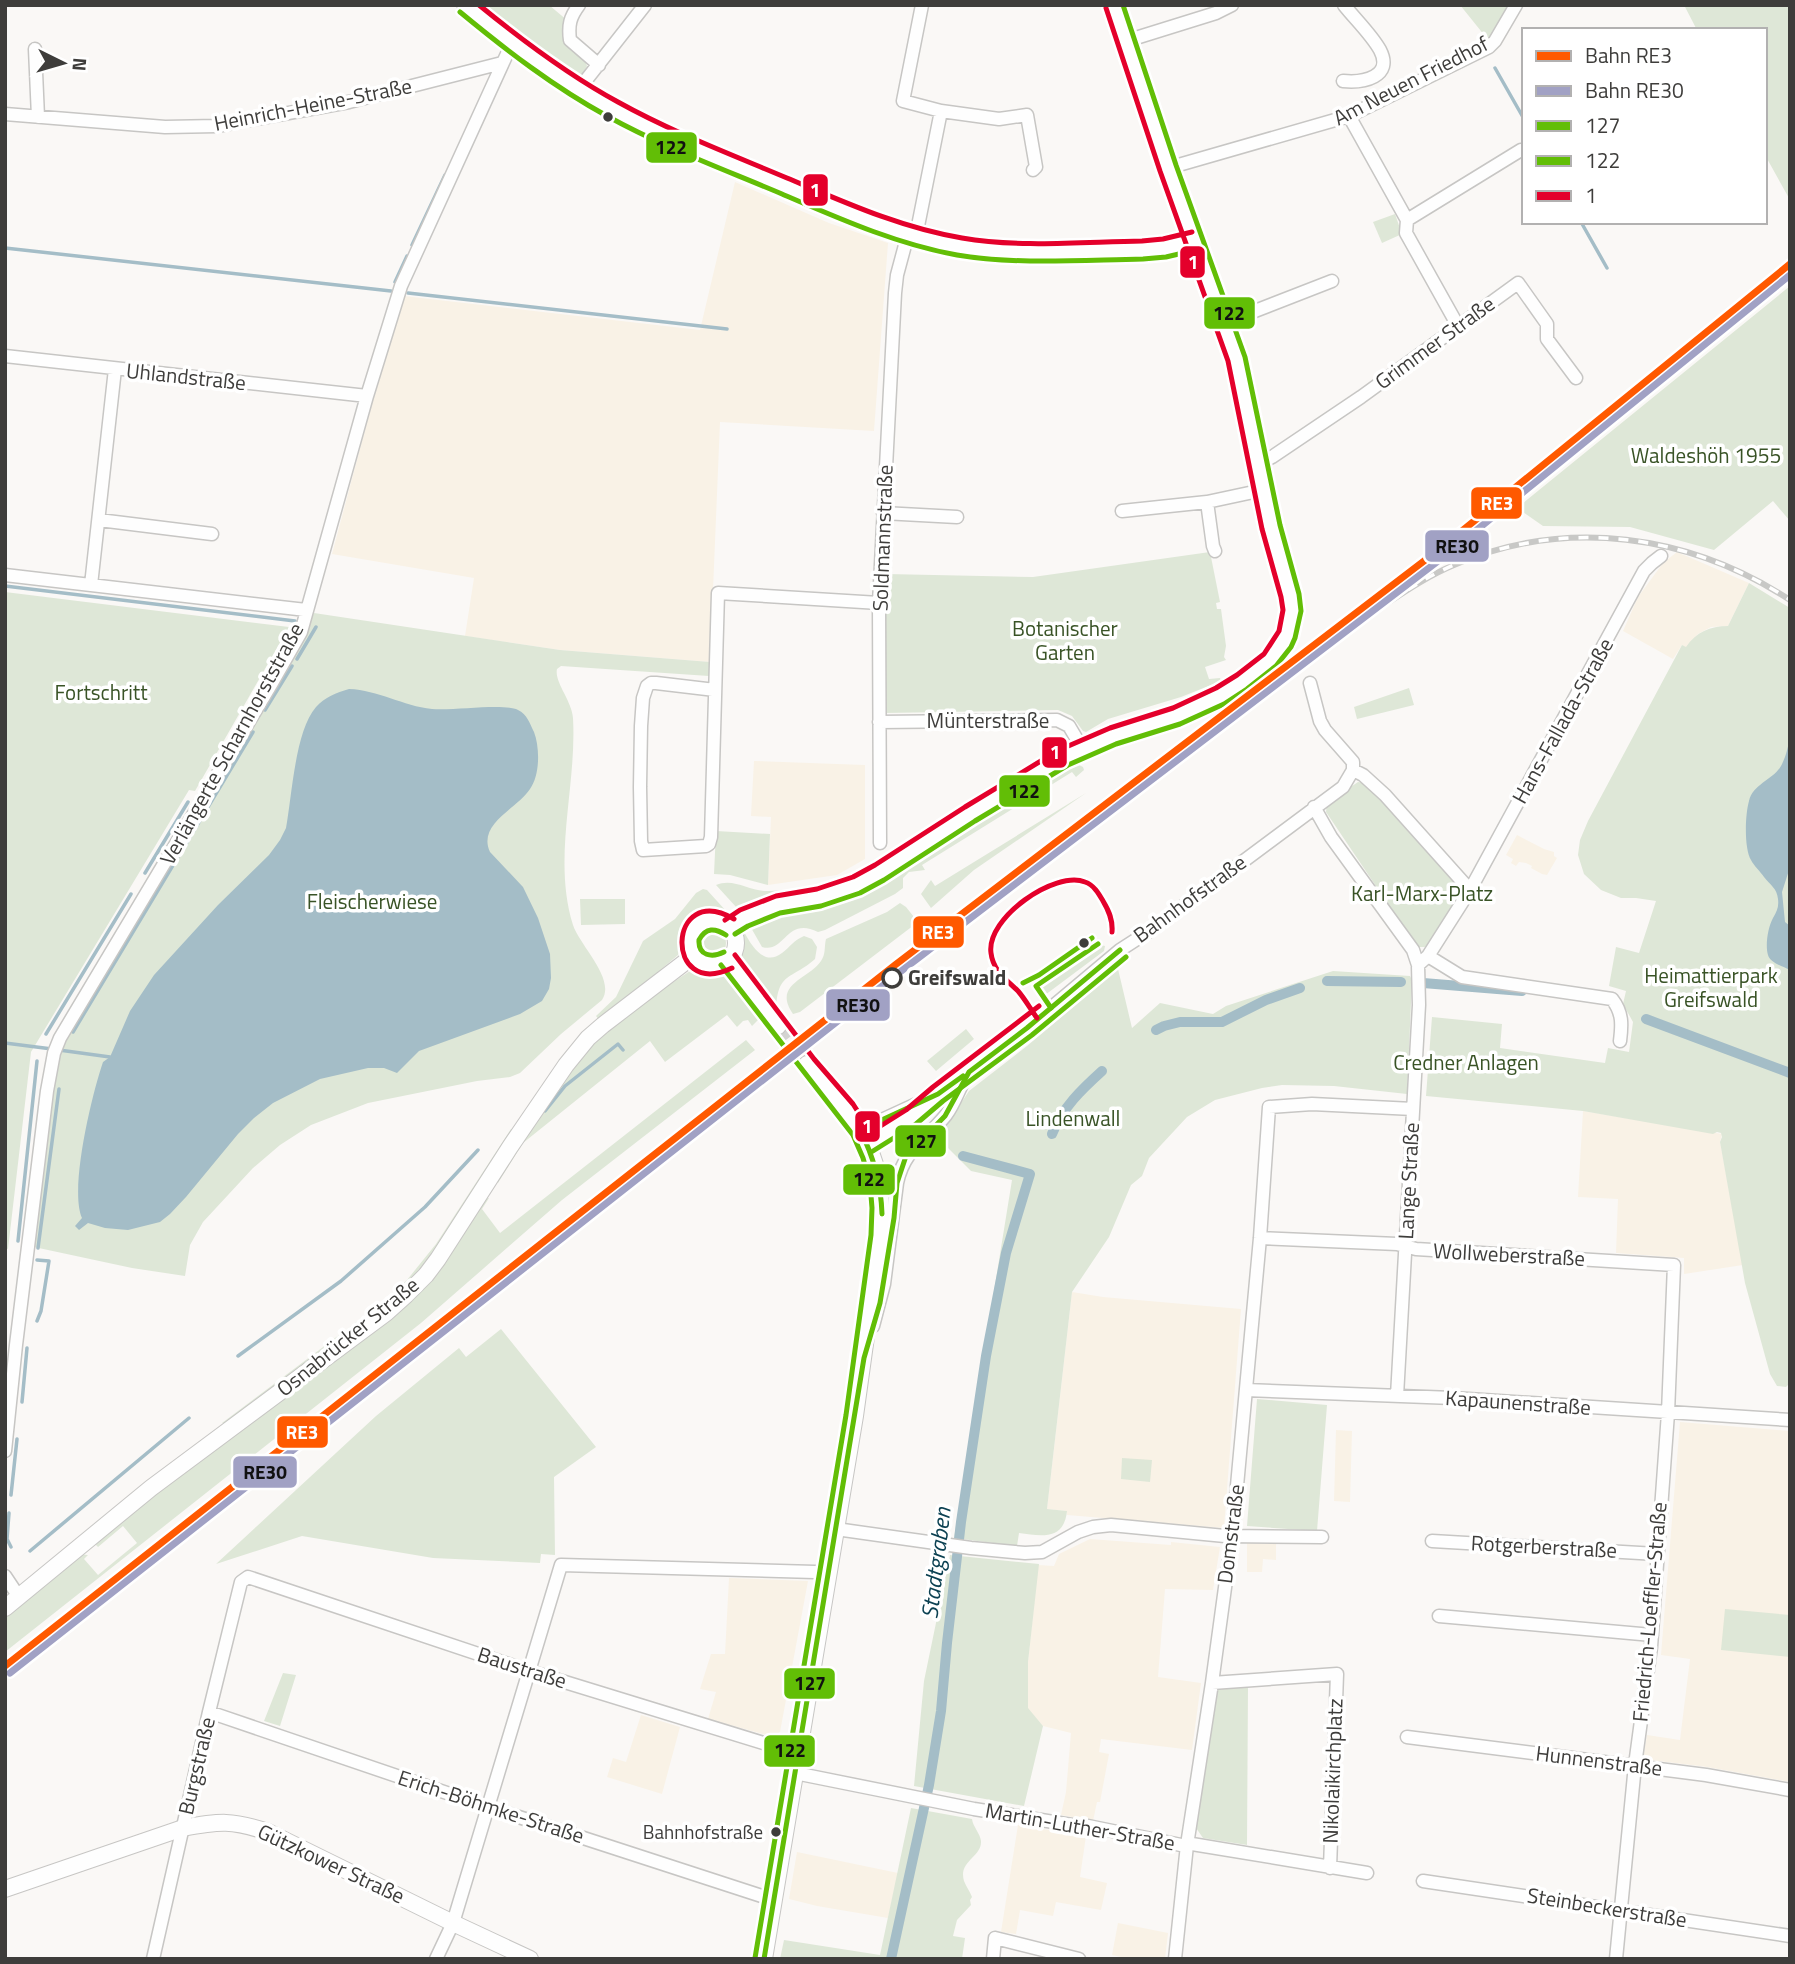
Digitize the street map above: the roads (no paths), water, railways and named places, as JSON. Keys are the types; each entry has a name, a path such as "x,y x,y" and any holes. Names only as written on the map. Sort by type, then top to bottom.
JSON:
{"main road":[{"path":"465,5 512,43 612,109 671,138 854,215 912,235 958,246 1000,250 1142,250 1194,241"},
{"path":"730,927 778,904 819,898 879,873 992,800 1082,748 1197,708 1242,682 1270,660 1283,643 1292,610 1271,527 1236,359 1114,5"},
{"path":"718,920 730,927 735,949 728,960 713,965 705,964 693,956 690,941 696,926 702,922 718,920"},
{"name":"Osnabrücker Straße","path":"5,1608 151,1488 370,1325 406,1295 438,1259 525,1124 588,1038 693,956"},
{"path":"728,960 778,1026"},
{"path":"807,1063 846,1110 864,1137"},
{"name":"Bahnhofstraße","path":"764,1959 865,1353 882,1212 878,1173 864,1137"},
{"name":"Gützkower Straße","path":"5,1889 183,1828 212,1822 241,1823 268,1832 530,1959"}],"street":[{"path":"579,5 568,28 570,40 599,65"},
{"path":"579,89 645,5"},
{"path":"922,5 903,101 941,111 999,119 1027,115 1036,167 1033,170"},
{"path":"1126,41 1205,17 1232,5"},
{"path":"1343,5 1379,49 1383,68 1370,80 1343,81"},
{"name":"Am Neuen Friedhof","path":"1168,168 1349,116 1489,47 1516,5"},
{"name":"Verlängerte Scharnhorststraße","path":"5,1451 47,1091 56,1049 300,632 401,286 512,43"},
{"path":"35,49 38,117"},
{"name":"Heinrich-Heine-Straße","path":"5,114 165,127 217,126 349,102 502,62"},
{"name":"Soldmannstraße","path":"880,843 879,603 895,293 897,275 912,235 941,111"},
{"path":"1349,116 1407,220 1406,233 1458,326"},
{"path":"1407,220 1521,150"},
{"path":"1224,323 1332,281"},
{"name":"Grimmer Straße","path":"1258,464 1361,397 1518,283 1547,324 1547,339 1576,378"},
{"name":"Uhlandstraße","path":"5,356 367,396"},
{"path":"91,585 115,369"},
{"path":"1122,511 1207,502 1263,490"},
{"path":"1207,502 1215,551"},
{"path":"883,513 957,517"},
{"path":"99,520 212,534"},
{"name":"Hans-Fallada-Straße","path":"1470,890 1644,571 1661,556"},
{"path":"5,575 306,610"},
{"path":"715,690 651,683 645,690 641,726 640,787 643,850 709,844 715,690 718,593 879,603"},
{"path":"1310,682 1320,721 1353,762 1353,770 1343,787 1314,807 1331,837 1422,965 1462,977 1612,999 1619,1008 1622,1020 1620,1041"},
{"name":"Münterstraße","path":"879,722 1057,720 1069,726 1082,748"},
{"path":"1353,770 1363,775 1385,795 1470,890 1422,965"},
{"name":"Bahnhofstraße","path":"864,1137 938,1094 969,1072 1027,1028 1120,950 1151,930 1314,807"},
{"name":"Lange Straße","path":"1397,1396 1422,965"},
{"name":"Bahnhofstraße","path":"865,1353 880,1303 901,1168 906,1157 945,1116 969,1072"},
{"name":"Domstraße","path":"1175,1959 1186,1845 1232,1535 1260,1238 1269,1107 1312,1104 1413,1109"},
{"name":"Wollweberstraße","path":"1260,1238 1397,1244 1429,1250 1674,1265"},
{"name":"Friedrich-Loeffler-Straße","path":"1616,1959 1635,1765 1652,1635 1668,1413 1674,1265"},
{"name":"Kapaunenstraße","path":"1246,1390 1453,1398 1790,1420"},
{"path":"836,1529 968,1548 1025,1553 1042,1552 1078,1532 1111,1525 1232,1535 1322,1537"},
{"name":"Rotgerberstraße","path":"1432,1541 1657,1554"},
{"path":"436,1959 453,1923 561,1564 828,1574"},
{"path":"5,1576 19,1597"},
{"name":"Baustraße","path":"248,1577 529,1671 799,1752"},
{"name":"Burgstraße","path":"153,1959 241,1582 248,1577"},
{"path":"1439,1616 1652,1635"},
{"name":"Nikolaikirchplatz","path":"1212,1683 1337,1674 1330,1868"},
{"name":"Erich-Böhmke-Straße","path":"209,1712 774,1900"},
{"name":"Hunnenstraße","path":"1407,1737 1635,1765 1790,1790"},
{"name":"Martin-Luther-Straße","path":"795,1773 1013,1816 1367,1873"},
{"name":"Steinbeckerstraße","path":"1423,1881 1790,1936"},
{"path":"992,1959 995,1938 1079,1959"}],"water":[{"path":"349,689 432,709 502,707 518,710 526,717 534,732 537,746 536,776 524,796 494,825 487,842 490,852 523,887 538,918 550,954 549,989 542,1001 520,1014 419,1051 397,1073 384,1068 368,1068 320,1079 273,1103 238,1134 186,1197 160,1222 128,1230 88,1223 79,1230 75,1226 82,1218 78,1186 80,1164 88,1118 103,1062 110,1057 130,1011 154,975 218,905 269,855 280,840 286,828 295,764 309,718 323,701"},
{"path":"1790,735 1790,867 1782,892 1785,922 1790,926 1790,970 1774,962 1768,955 1768,936 1778,907 1777,895 1751,860 1746,831 1751,795 1781,766"}],"waterway":[{"path":"1495,68 1522,115"},
{"path":"412,245 445,175"},
{"path":"1582,224 1607,268"},
{"path":"5,248 391,291"},
{"path":"395,282 407,256"},
{"path":"408,293 727,329"},
{"path":"5,586 295,621"},
{"path":"297,659 316,627"},
{"path":"265,710 292,666"},
{"path":"73,1032 253,732"},
{"path":"145,873 188,802"},
{"path":"46,1034 131,894"},
{"name":"Stadtgraben","path":"1327,981 1401,982"},
{"name":"Stadtgraben","path":"1423,983 1522,991"},
{"name":"Stadtgraben","path":"1156,1030 1180,1022 1222,1022 1266,1000 1300,988"},
{"name":"Stadtgraben","path":"1646,1019 1790,1073"},
{"path":"5,1043 52,1049"},
{"path":"545,1111 565,1086 618,1044 623,1050"},
{"path":"59,1050 110,1057"},
{"path":"18,1241 37,1061"},
{"name":"Stadtgraben","path":"1052,1134 1067,1107 1102,1071"},
{"path":"38,1248 59,1089"},
{"path":"238,1356 341,1281 425,1207 478,1150"},
{"name":"Stadtgraben","path":"891,1959 929,1785 941,1711 961,1522 986,1356 1006,1253 1030,1174 963,1156"},
{"path":"37,1260 49,1261 37,1321"},
{"path":"22,1402 27,1348"},
{"path":"30,1551 189,1418"},
{"path":"11,1495 17,1439"},
{"path":"9,1513 7,1539 11,1547"}],"tunnel":[{"path":"778,1026 807,1064"}],"railway":[{"path":"1358,622 1417,584 1454,565 1496,550 1540,541 1583,538 1626,540 1669,547 1711,560 1790,600"}],"rail line":[{"name":"RE3","path":"5,1666 895,965 1441,548 1790,264"},
{"name":"RE30","path":"10,1673 900,972 1446,555 1790,275"}],"place":[{"name":"Greifswald","path":"892,978"},
{"name":"Bahnhofstraße","path":"776,1832"}],"park label":[{"name":"Waldeshöh 1955","path":"1706,456"},
{"name":"Botanischer Garten","path":"1065,641"},
{"name":"Fortschritt","path":"101,693"},
{"name":"Karl-Marx-Platz","path":"1422,894"},
{"name":"Fleischerwiese","path":"372,902"},
{"name":"Heimattierpark Greifswald","path":"1711,988"},
{"name":"Credner Anlagen","path":"1466,1063"},
{"name":"Lindenwall","path":"1073,1119"}]}
